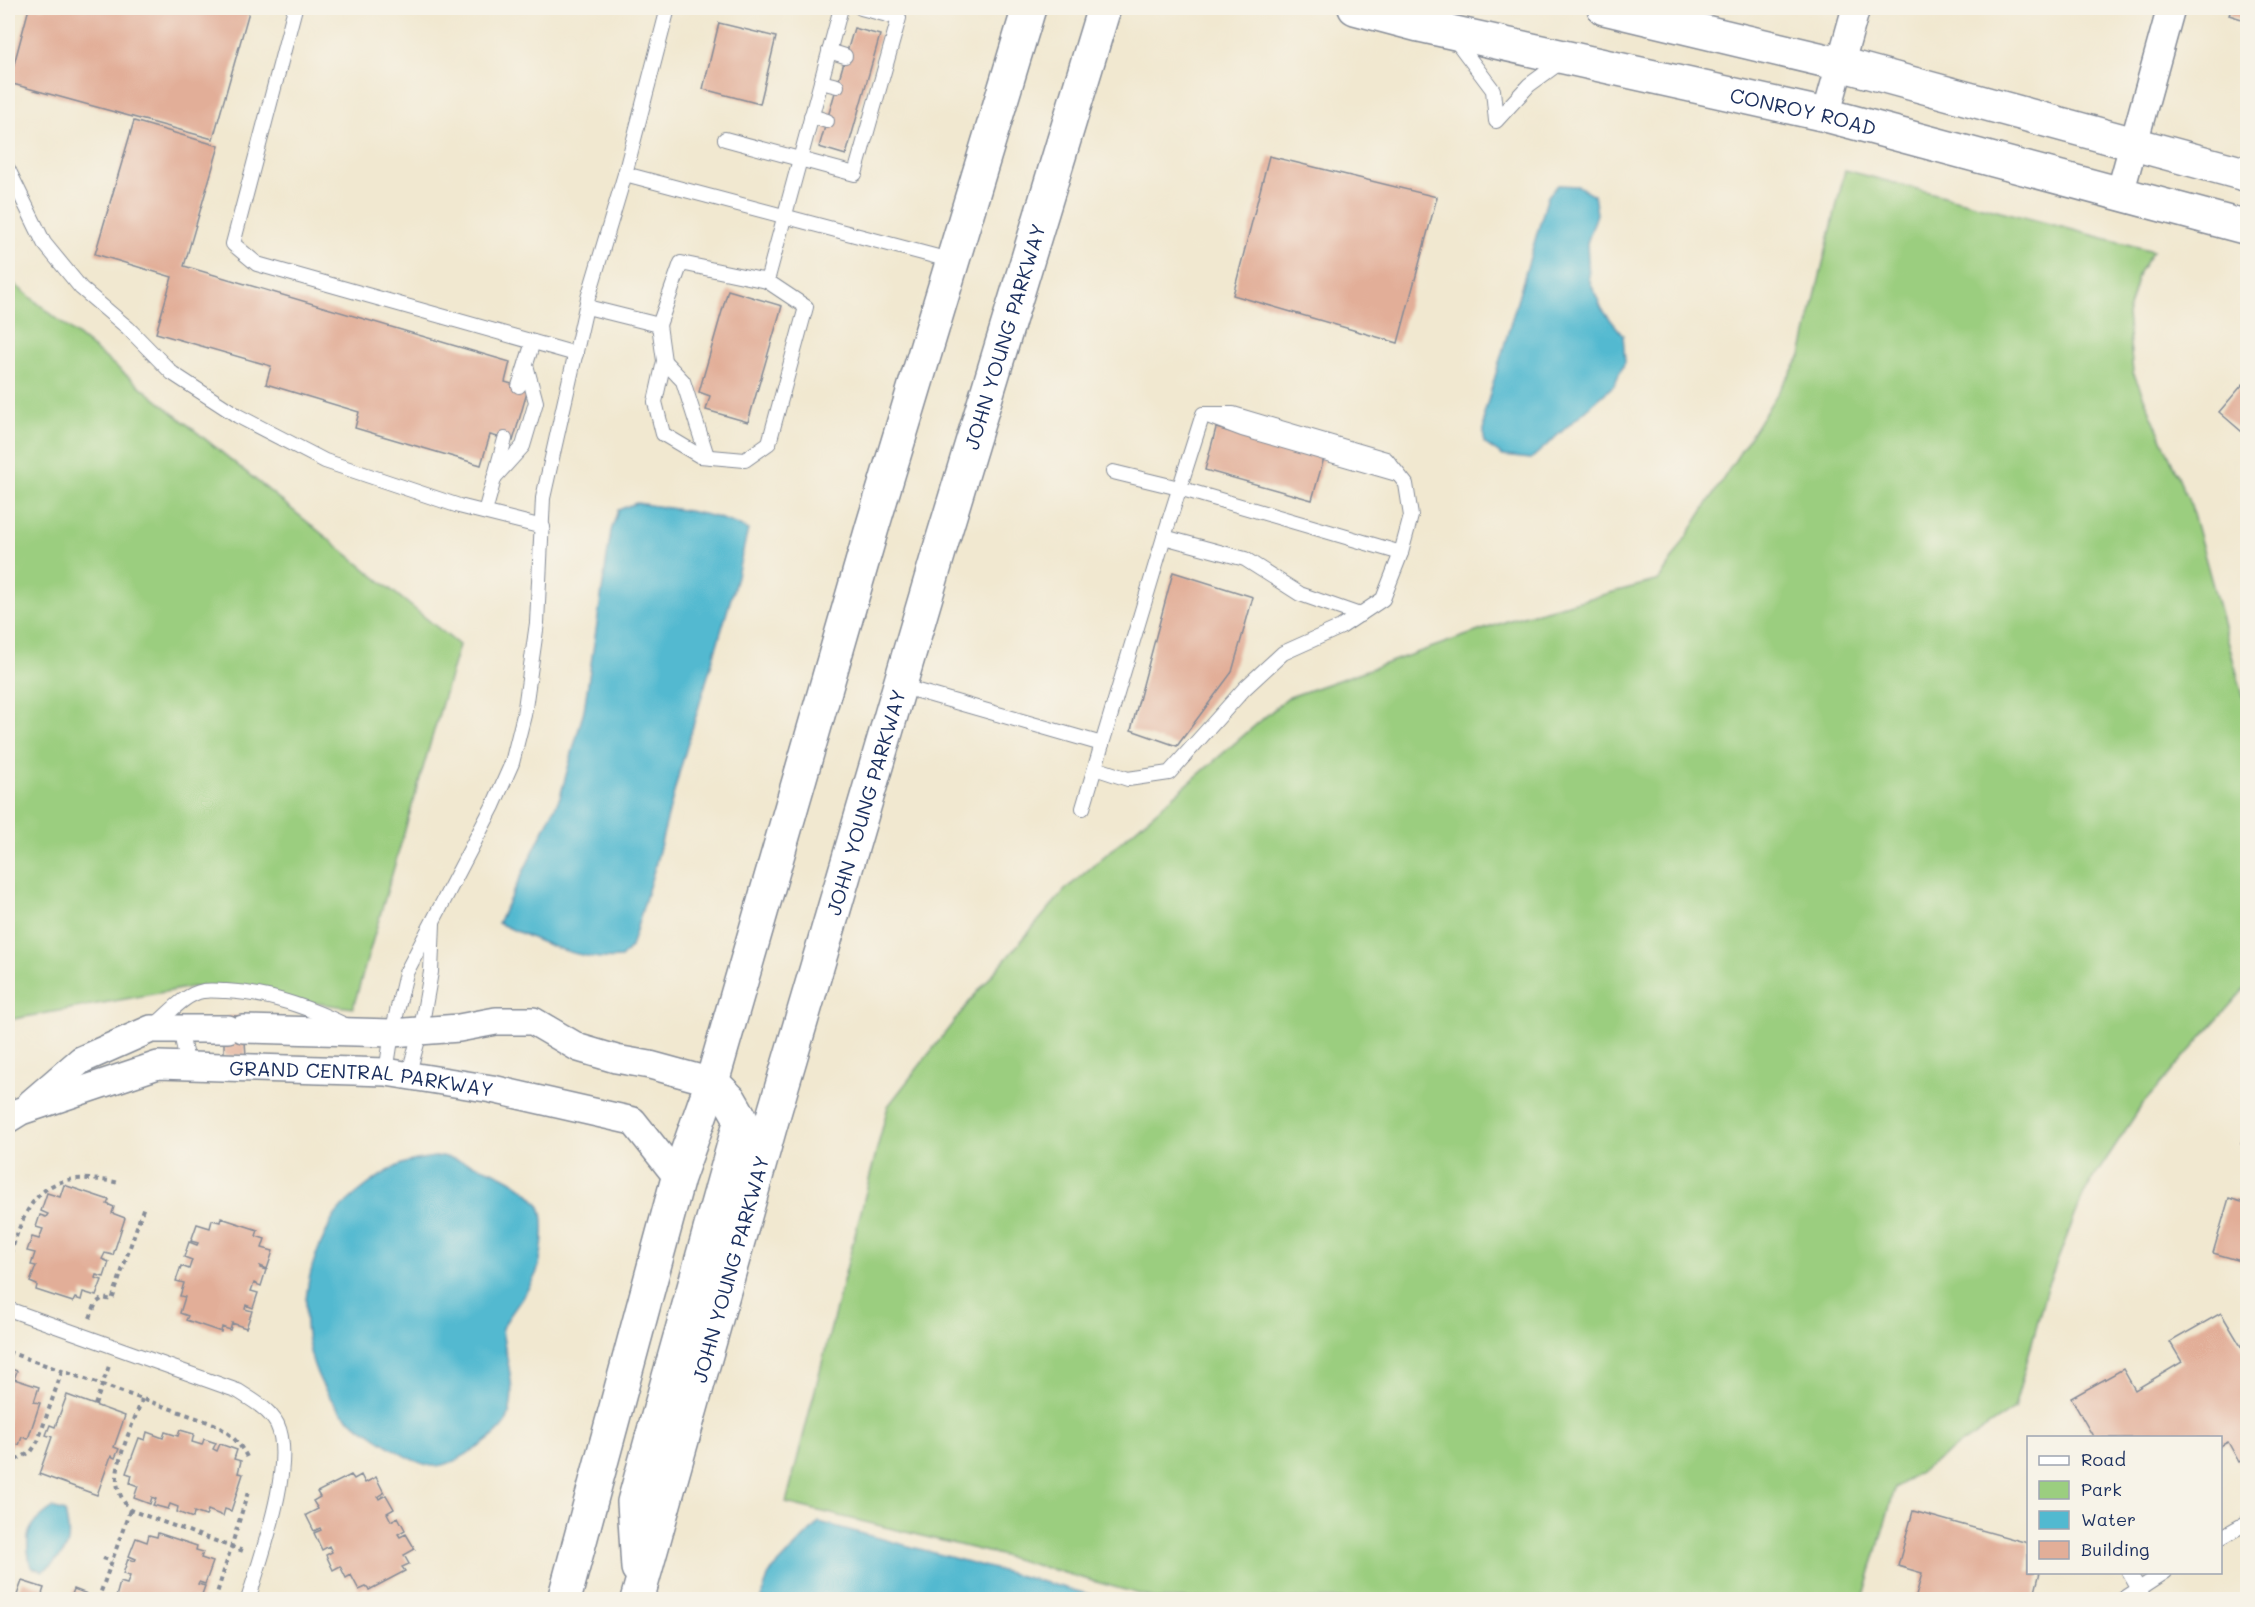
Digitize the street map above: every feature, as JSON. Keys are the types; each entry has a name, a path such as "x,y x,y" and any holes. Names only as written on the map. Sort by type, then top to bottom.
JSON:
{"main road":[{"path":"564,1599 678,1178 712,1082 872,528 1029,8"},
{"name":"JOHN YOUNG PARKWAY","path":"638,1597 770,1127 1104,8"},
{"name":"CONROY ROAD","path":"1355,8 1450,32 1826,115 2247,228"},
{"path":"1604,8 1840,64 2247,175"},
{"path":"748,960 750,989 736,1063 738,1079 770,1127"},
{"path":"638,1597 634,1502 741,1119 730,1100 712,1082"}],"street":[{"path":"1826,115 1856,8"},
{"path":"2120,194 2171,8"},
{"name":"GRAND CENTRAL PARKWAY","path":"14,1115 81,1060 152,1029 236,1029 363,1034 459,1028 496,1021 533,1021 579,1048 712,1082"},
{"name":"GRAND CENTRAL PARKWAY","path":"14,1115 158,1065 397,1074 492,1089 633,1121 678,1178"}],"lane":[{"path":"295,8 233,244 257,264 576,354"},
{"path":"397,1074 392,1033 406,973 433,917 493,806 512,763 524,715 537,623 543,498 587,307 625,174 668,8"},
{"path":"767,281 841,8"},
{"path":"725,138 855,174 860,130 878,67 899,18 861,8"},
{"path":"1450,32 1493,90 1496,121 1529,85 1565,58"},
{"path":"829,51 845,56"},
{"path":"821,82 837,86"},
{"path":"811,116 827,121"},
{"path":"8,169 44,243 81,288 128,328 172,372 238,416 325,461 459,506 543,527"},
{"path":"625,174 953,261"},
{"path":"681,264 767,281 806,307 769,443 745,460 700,456 663,434 655,402 664,361 659,325 681,264"},
{"path":"587,307 659,325"},
{"path":"519,387 532,342"},
{"path":"664,361 683,381 707,456"},
{"path":"494,478 523,446 536,402 526,365"},
{"path":"1083,808 1164,537 1203,414 1233,414 1386,459 1406,484 1411,516 1401,553 1383,599 1341,627 1284,653 1245,688 1169,772 1128,779 1095,768"},
{"path":"485,512 505,439"},
{"path":"1113,472 1179,488 1401,553"},
{"path":"1164,537 1245,559 1300,594 1360,615"},
{"path":"900,686 1102,744"},
{"path":"397,1074 421,1029 431,972 433,917"},
{"path":"152,1029 183,1000 202,991 218,991 241,992 286,1001 320,1013 363,1034"},
{"path":"180,1029 188,1066"},
{"path":"8,1309 238,1391 263,1407 277,1425 283,1456 277,1502 248,1599"},
{"path":"2222,1537 2247,1522"},
{"path":"2130,1574 2142,1594"},
{"path":"2121,1599 2142,1594 2163,1574"}],"path":[{"path":"8,1263 24,1216 33,1199 51,1186 74,1178 115,1181 121,1184"},
{"path":"80,1317 90,1320 96,1304 103,1298 112,1300 144,1206"},
{"path":"95,1405 116,1346"},
{"path":"8,1352 214,1424 227,1431 240,1444 247,1457"},
{"path":"8,1464 32,1452 38,1441 62,1371"},
{"path":"142,1399 117,1477 120,1497 130,1510 261,1557"},
{"path":"215,1599 248,1492"},
{"path":"98,1599 130,1510"},
{"path":"103,1558 112,1561"}],"green space":[{"path":"1845,170 2153,251 2139,272 2127,315 2133,372 2191,506 2247,710 2247,986 2142,1105 2084,1193 2047,1287 2014,1409 1895,1488 1863,1599 1157,1599 996,1554 786,1503 888,1106 974,996 1065,890 1287,698 1519,617 1659,580 1801,356"},
{"path":"8,279 459,645 353,1008 192,987 8,1020"}],"water":[{"path":"1558,185 1578,186 1594,195 1597,214 1587,243 1589,279 1602,309 1623,335 1625,362 1614,385 1531,459 1503,456 1484,443 1484,414 1548,196"},
{"path":"636,503 708,515 748,530 734,588 679,773 631,947 621,958 589,957 558,948 498,923 560,797 584,710 611,531 618,510"},
{"path":"442,1156 482,1167 508,1178 539,1205 543,1227 538,1269 502,1328 512,1394 508,1417 500,1430 480,1446 452,1462 434,1466 413,1460 397,1451 341,1412 327,1393 310,1352 306,1330 306,1307 308,1284 314,1262 330,1223 342,1207 367,1186 394,1168 411,1161"},
{"path":"52,1508 65,1512 68,1540 64,1552 43,1571 31,1567 28,1539 32,1526"},
{"path":"819,1522 1106,1599 761,1599 769,1574"}],"building":[{"path":"29,8 250,8 213,139 9,83"},
{"path":"2232,8 2248,8 2248,21 2229,15"},
{"path":"719,23 776,37 760,104 703,89"},
{"path":"854,28 880,35 846,155 819,147"},
{"path":"134,121 219,146 184,266 510,362 505,382 528,389 513,441 490,435 481,465 355,428 359,412 266,384 271,366 156,333 172,277 95,254"},
{"path":"1269,156 1437,197 1398,343 1233,295"},
{"path":"728,290 782,306 748,422 706,410 710,396 699,392"},
{"path":"2243,384 2248,388 2248,437 2219,412"},
{"path":"1216,428 1324,458 1312,500 1205,470"},
{"path":"1173,572 1253,597 1232,672 1177,746 1131,730"},
{"path":"228,1016 243,1016 246,1055 224,1056"},
{"path":"2248,1125 2248,1146 2241,1144"},
{"path":"64,1185 109,1200 107,1204 114,1207 112,1213 125,1218 113,1255 105,1253 102,1259 109,1262 104,1277 96,1275 95,1278 102,1280 96,1296 83,1292 81,1300 75,1298 73,1302 36,1290 37,1285 30,1282 36,1266 31,1265 35,1253 27,1251 32,1237 39,1239 43,1229 36,1227 40,1215 46,1217 48,1214 41,1211 47,1193 60,1197"},
{"path":"2229,1198 2248,1204 2248,1263 2213,1253"},
{"path":"221,1218 258,1230 256,1236 265,1239 262,1248 273,1251 267,1269 260,1266 266,1270 261,1286 254,1283 251,1291 258,1293 253,1308 246,1305 245,1309 252,1311 246,1328 232,1323 230,1330 222,1327 221,1332 186,1320 188,1316 180,1313 185,1297 180,1296 184,1283 176,1281 181,1266 189,1269 192,1260 184,1257 189,1242 197,1245 198,1243 191,1241 197,1224 210,1228 212,1220 220,1222"},
{"path":"2221,1313 2248,1358 2248,1457 2239,1462 2228,1442 2222,1445 2222,1436 2093,1436 2071,1398 2123,1369 2135,1390 2182,1362 2170,1342"},
{"path":"8,1368 17,1371 14,1379 39,1387 34,1402 40,1403 28,1439 22,1437 19,1445 12,1443 8,1455"},
{"path":"67,1395 125,1416 114,1447 119,1449 115,1458 111,1456 97,1495 39,1474 52,1437 46,1435 50,1425 55,1427"},
{"path":"180,1430 194,1434 192,1442 202,1445 204,1439 216,1443 213,1449 217,1451 220,1444 237,1450 234,1459 241,1461 238,1473 243,1474 231,1511 225,1509 223,1516 208,1510 206,1516 194,1512 193,1518 177,1512 178,1507 170,1504 168,1509 153,1505 156,1499 152,1497 150,1504 134,1498 138,1486 130,1483 132,1475 126,1473 139,1438 145,1440 147,1432 163,1438 165,1432 178,1436"},
{"path":"351,1475 354,1479 361,1475 365,1483 376,1477 384,1493 378,1497 379,1499 386,1495 394,1509 387,1513 391,1521 398,1517 405,1530 398,1534 400,1537 406,1534 415,1549 404,1555 409,1564 402,1567 405,1571 369,1590 366,1587 359,1590 351,1575 346,1578 340,1566 333,1570 326,1555 332,1552 329,1546 322,1550 314,1533 321,1530 320,1528 314,1531 306,1515 318,1509 313,1501 320,1497 317,1492"},
{"path":"1913,1511 2027,1543 2027,1574 2040,1574 2033,1600 2008,1597 2008,1600 1915,1600 1922,1573 1898,1566"},
{"path":"158,1533 197,1546 196,1550 203,1552 201,1558 213,1562 205,1584 199,1582 198,1584 205,1586 200,1600 193,1597 192,1600 122,1600 116,1597 120,1582 127,1584 130,1576 123,1574 128,1559 135,1561 136,1559 129,1556 136,1538 147,1542 149,1535 157,1537"},
{"path":"22,1581 44,1588 40,1600 16,1598"},
{"path":"74,1589 87,1594 85,1600 70,1600"}]}
